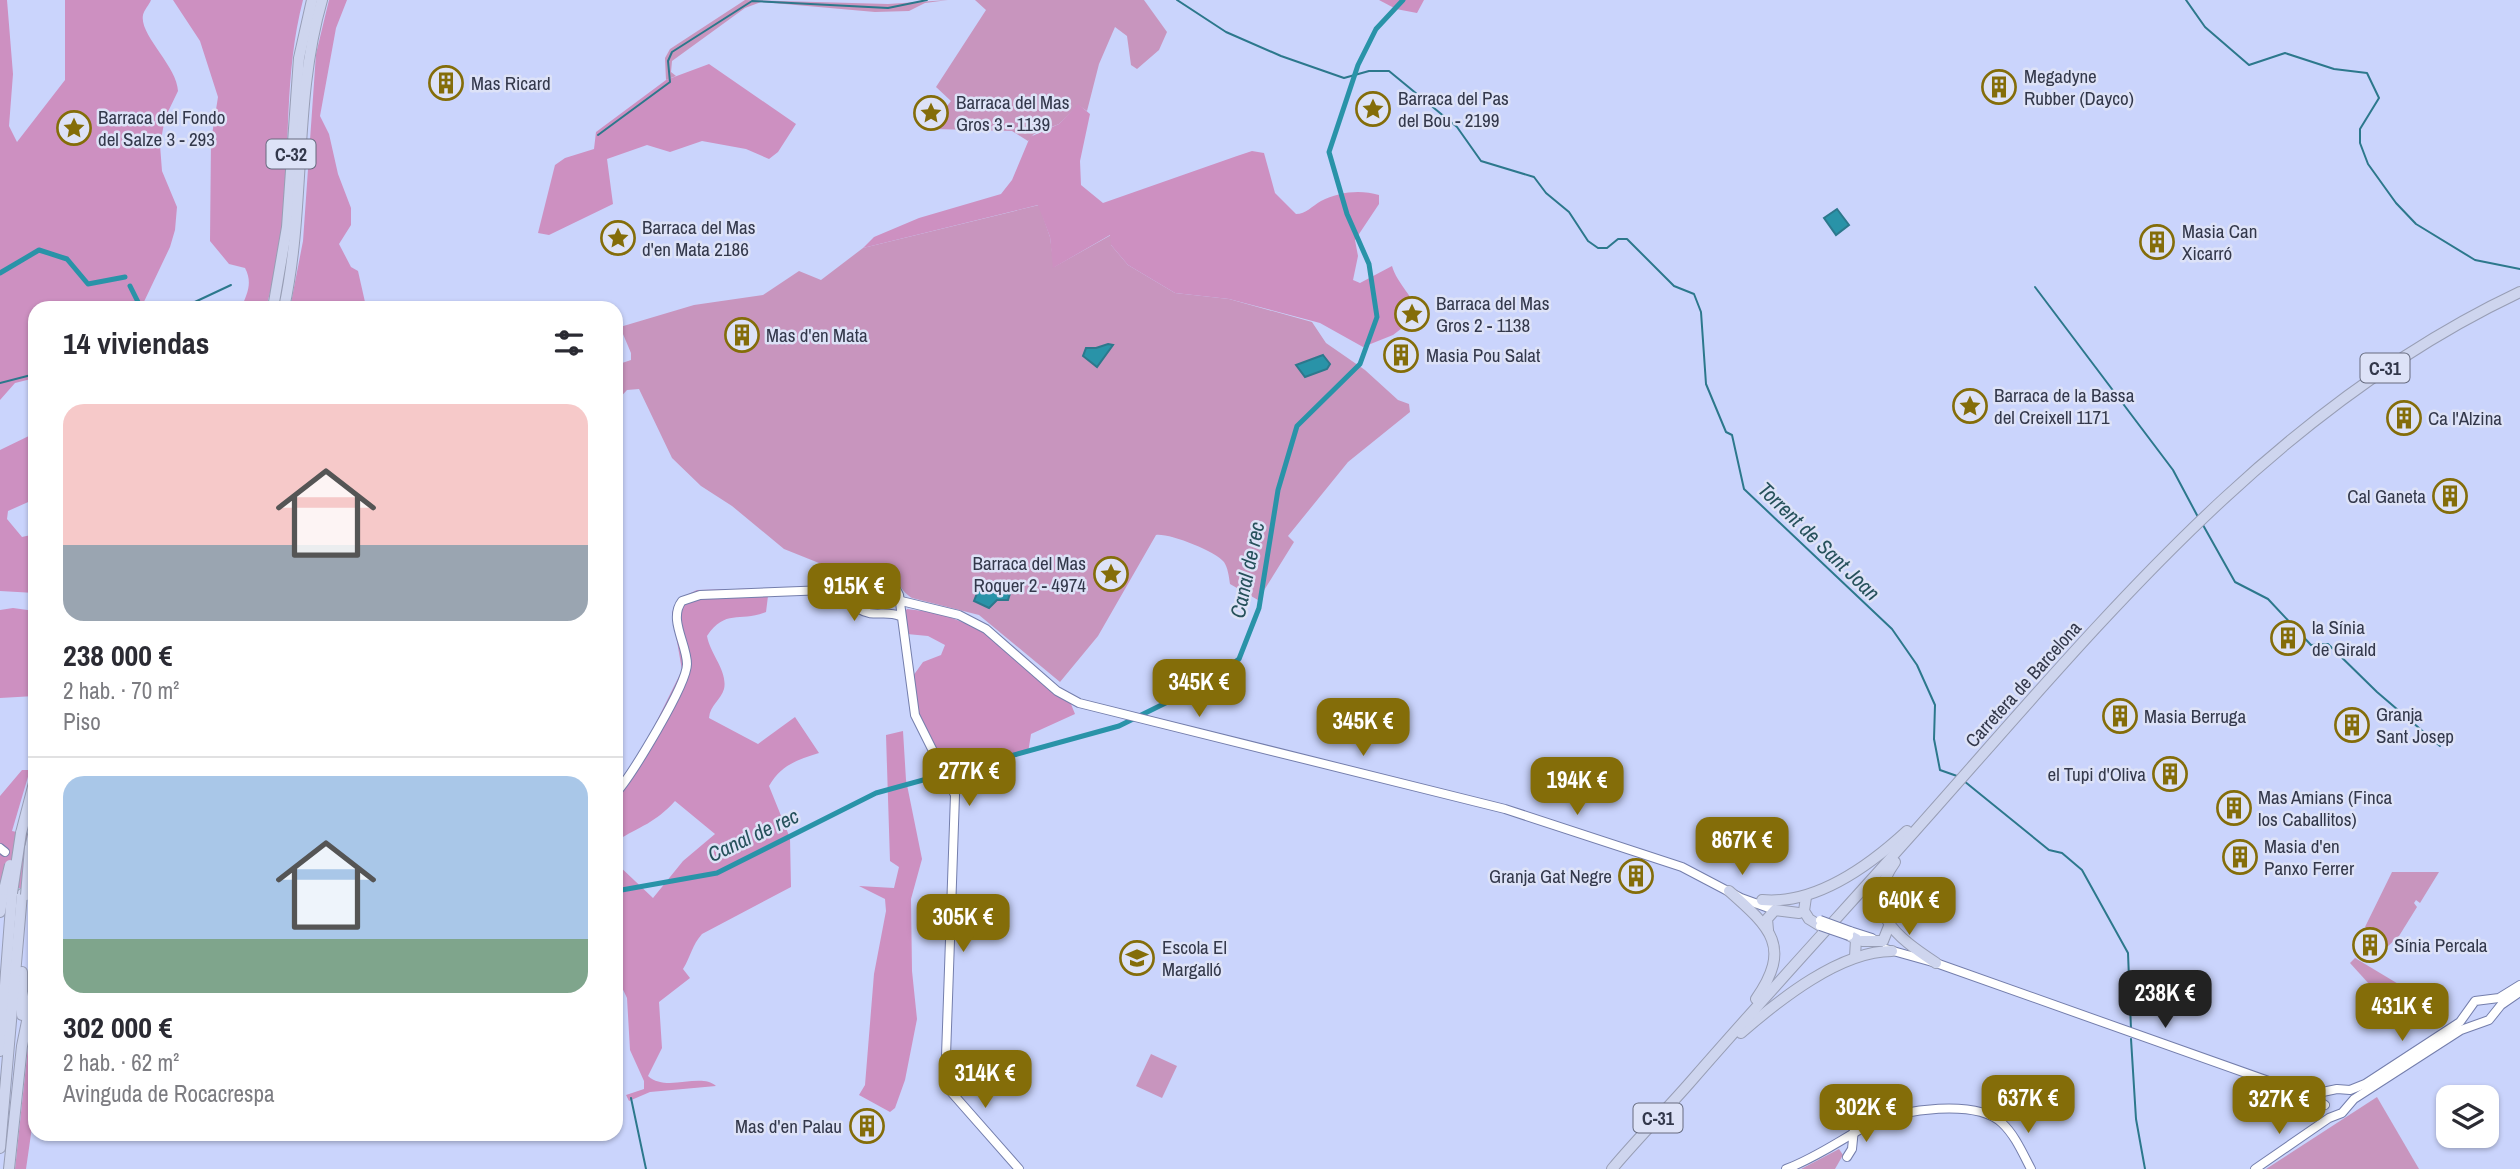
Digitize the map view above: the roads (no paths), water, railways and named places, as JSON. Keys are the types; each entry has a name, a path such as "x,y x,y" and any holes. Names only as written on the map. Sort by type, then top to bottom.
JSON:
{"highway":[{"name":"C-32","path":"274,301 287,227 299,58 312,0"},
{"name":"C-32","path":"285,301 297,229 307,76 322,0"},
{"name":"Carretera de Barcelona","path":"1612,1169 2092,633 2223,498 2327,408 2416,348 2520,292"},
{"path":"1762,900 1807,897 1884,851 1959,782"},
{"path":"1936,963 1889,926 1881,907 1883,881 1959,782"},
{"path":"0,1148 19,832 28,801"},
{"path":"0,1051 16,893 28,854"},
{"path":"1729,891 1768,930"},
{"path":"0,912 16,893"},
{"path":"16,893 22,1046"},
{"path":"1803,914 1807,897"},
{"path":"1703,1068 1771,975 1776,954 1767,919 1775,910 1803,914 1820,924"},
{"path":"1836,926 1854,936 1879,941 1887,935 1889,926"},
{"path":"1854,936 1854,957"},
{"path":"1703,1068 1768,1012 1854,957 1892,951"},
{"path":"9,1169 22,1046 28,1016"}],"street":[{"path":"855,605 852,589 865,573 880,571 895,587 915,715 955,795 945,1085 1019,1169"},
{"path":"623,782 685,674 686,655 677,616 682,601 700,595 852,589 973,620 1068,698 1119,714 1491,805 1670,863 1713,882 1803,914"},
{"path":"820,591 849,598 868,615 886,612 900,616"},
{"path":"886,612 898,600"},
{"path":"1713,882 1775,910 1892,951 1936,963 2308,1095 2326,1107 2341,1112"},
{"path":"1820,924 1836,926"},
{"path":"1879,941 1923,959"},
{"path":"2308,1095 2343,1091 2367,1083 2455,1026 2476,1001 2499,998 2520,985"},
{"path":"2255,1169 2341,1112 2354,1099 2476,1022 2485,1022 2493,1012 2520,992"},
{"path":"2483,1000 2492,1007 2493,1012"},
{"path":"2469,1010 2476,1022"},
{"path":"2320,1126 2328,1091"},
{"path":"2341,1112 2349,1099 2343,1091"},
{"path":"1786,1169 1839,1144 1869,1119 1957,1106 1983,1112 2000,1121 2031,1169"},
{"path":"1839,1144 1847,1157 1854,1132"}],"waterway":[{"path":"598,135 670,82 668,61 672,52 752,1 888,8 927,0"},
{"name":"Torrent de Sant Joan","path":"1177,0 1226,32 1281,56 1344,78 1369,71 1389,71 1457,127 1481,161 1534,177 1546,193 1569,212 1588,241 1598,248 1607,248 1618,239 1627,239 1674,286 1694,294 1701,312 1706,384 1726,432 1732,435 1744,489 1892,629 1917,665 1935,705 1934,739"},
{"name":"Canal de rec","path":"623,890 717,873 876,793 1119,726 1206,683 1239,659 1259,608 1278,490 1297,426 1360,364 1377,317 1369,264 1347,214 1329,152 1358,65 1376,29 1403,0"},
{"path":"2186,0 2205,27 2249,65 2285,53 2334,69 2367,73 2379,98 2360,129 2360,143 2368,164 2396,203 2416,224 2475,260 2520,269"},
{"name":"Canal de rec","path":"0,273 39,250 67,259 88,284 125,277"},
{"path":"197,301 231,285"},
{"name":"Canal de rec","path":"130,286 138,301"},
{"path":"2035,287 2173,470 2198,517"},
{"path":"0,383 28,376"},
{"path":"2203,525 2235,582 2268,599 2311,645 2328,644 2377,692 2440,746"},
{"name":"Torrent de Sant Joan","path":"1934,739 1940,770 1957,776"},
{"name":"Torrent de Sant Joan","path":"1964,781 2049,850 2062,853 2082,870 2128,953 2131,1029"},
{"name":"Torrent de Sant Joan","path":"2131,1039 2136,1119 2145,1169"},
{"path":"631,1098 646,1169"}],"place":[{"name":"Mas Ricard","path":"446,83"},
{"name":"Megadyne Rubber (Dayco)","path":"1999,87"},
{"name":"Barraca del Pas del Bou - 2199","path":"1373,109"},
{"name":"Barraca del Mas Gros 3 - 1139","path":"931,113"},
{"name":"Barraca del Fondo del Salze 3 - 293","path":"74,128"},
{"name":"Barraca del Mas d'en Mata 2186","path":"618,238"},
{"name":"Masia Can Xicarró","path":"2157,242"},
{"name":"Barraca del Mas Gros 2 - 1138","path":"1412,314"},
{"name":"Mas d'en Mata","path":"742,335"},
{"name":"Masia Pou Salat","path":"1401,355"},
{"name":"Barraca de la Bassa del Creixell 1171","path":"1970,406"},
{"name":"Ca l'Alzina","path":"2404,418"},
{"name":"Cal Ganeta","path":"2450,496"},
{"name":"Barraca del Mas Roquer 2 - 4974","path":"1111,574"},
{"name":"la Sínia de Girald","path":"2288,638"},
{"name":"Masia Berruga","path":"2120,716"},
{"name":"Granja Sant Josep","path":"2352,725"},
{"name":"el Tupi d'Oliva","path":"2170,774"},
{"name":"Mas Amians (Finca los Caballitos)","path":"2234,808"},
{"name":"Masia d'en Panxo Ferrer","path":"2240,857"},
{"name":"Granja Gat Negre","path":"1636,876"},
{"name":"Sínia Percala","path":"2370,945"},
{"name":"Escola El Margalló","path":"1137,958"},
{"name":"Mas d'en Palau","path":"867,1126"}]}
